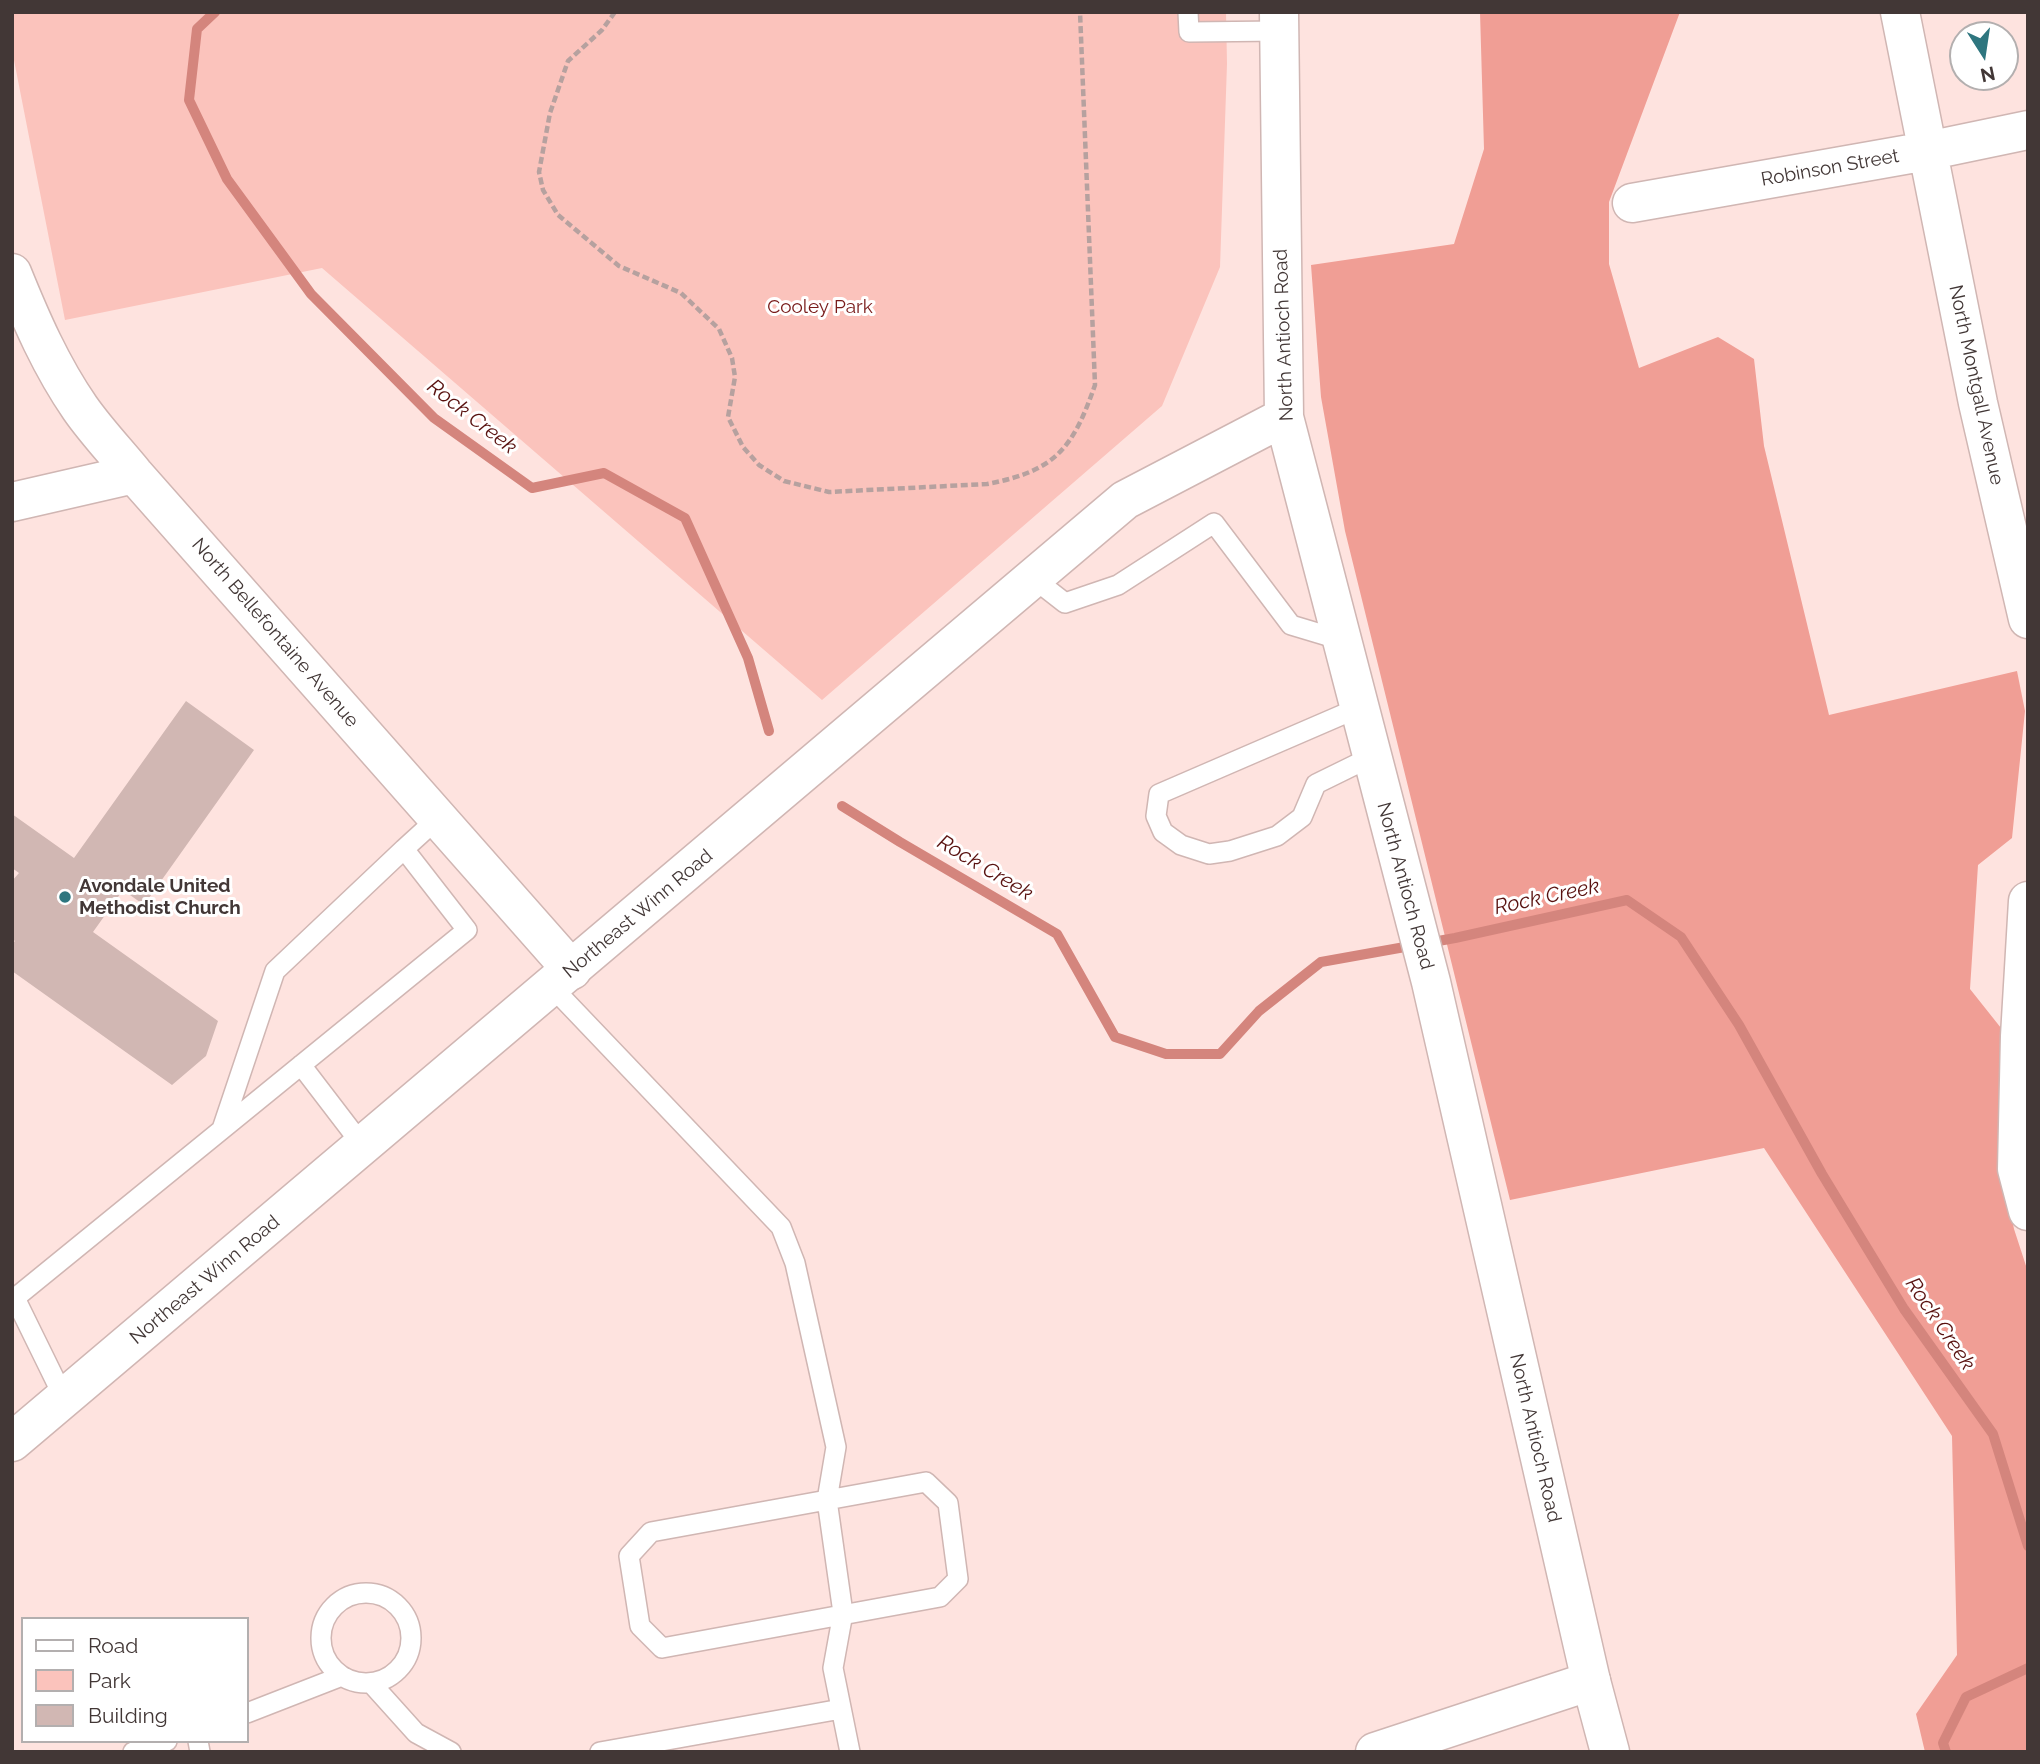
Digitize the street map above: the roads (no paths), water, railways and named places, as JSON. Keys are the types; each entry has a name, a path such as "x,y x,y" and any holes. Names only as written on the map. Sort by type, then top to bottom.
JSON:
{"street":[{"name":"North Montgall Avenue","path":"1900,12 1978,403 2028,619"},
{"name":"North Antioch Road","path":"1279,22 1283,417 1431,982 1591,1681 1610,1752"},
{"name":"Robinson Street","path":"1632,203 1927,151 2028,130"},
{"name":"North Bellefontaine Avenue","path":"12,273 34,327 81,410 134,474 438,818 562,978"},
{"name":"Northeast Winn Road","path":"12,1442 1125,500 1283,417"},
{"path":"12,502 134,474"},
{"path":"2028,901 2020,1036 2017,1169 2028,1211"},
{"path":"1375,1752 1591,1681"}],"lane":[{"path":"1188,12 1189,32 1279,22"},
{"path":"1033,578 1065,603 1118,585 1214,523 1291,625 1341,639"},
{"path":"1359,708 1159,794 1156,816 1163,832 1181,845 1209,855 1230,851 1277,836 1302,817 1316,784 1371,757"},
{"path":"222,1129 275,971 438,818"},
{"path":"64,1398 15,1298 467,930 404,849"},
{"path":"562,978 781,1227 795,1263 836,1447 827,1500 843,1613 833,1668 849,1752"},
{"path":"301,1065 363,1146"},
{"path":"926,1482 948,1503 958,1579 940,1597 662,1648 640,1626 629,1556 651,1532 827,1500 926,1482"},
{"path":"368,1593 383,1596 405,1615 411,1644 407,1658 397,1670 385,1679 371,1683 355,1682 342,1676 323,1654 321,1639 323,1624 329,1611 340,1601 368,1593"},
{"path":"248,1713 342,1676"},
{"path":"371,1683 416,1733 451,1752"},
{"path":"600,1752 841,1709"},
{"path":"133,1752 161,1743"}],"waterway":[{"name":"Rock Creek","path":"215,12 197,29 189,100 227,179 311,294 434,418 532,488 604,473 685,518 748,658 769,731"},
{"name":"Rock Creek","path":"842,806 1057,934 1115,1037 1166,1054 1220,1054 1259,1011 1321,962 1455,938 1627,900 1681,937 1739,1025 1822,1174 1904,1309 1993,1434 2028,1546"},
{"name":"Rock Creek","path":"1946,1752 1943,1743 1966,1697 2028,1668"}],"place":[{"name":"Avondale United Methodist Church","path":"65,897"}],"park label":[{"name":"Cooley Park","path":"820,307"}]}
